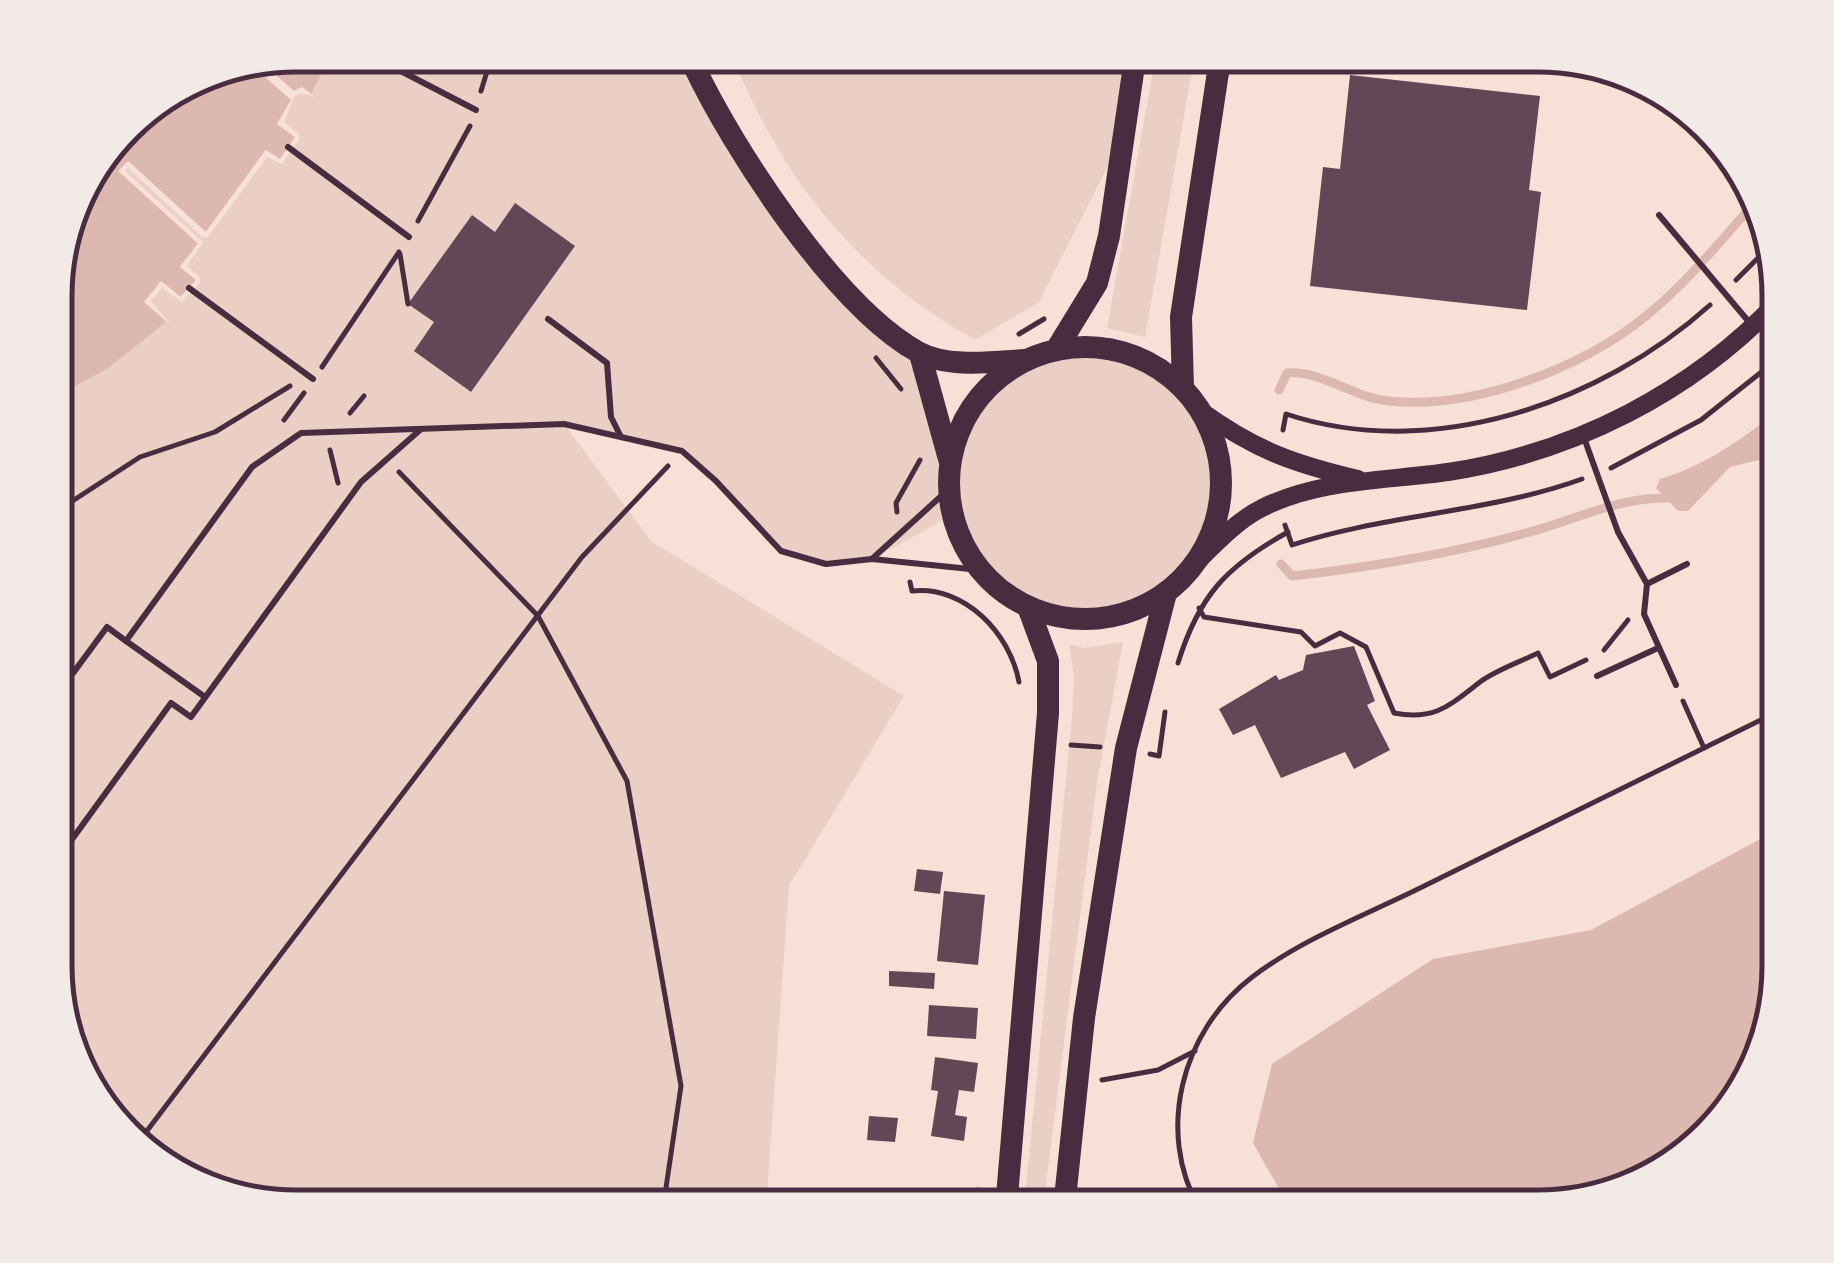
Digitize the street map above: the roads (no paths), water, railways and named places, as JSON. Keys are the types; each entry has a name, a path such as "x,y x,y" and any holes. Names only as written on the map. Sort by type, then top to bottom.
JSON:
{"main road":[{"path":"698,72 744,153 837,282 874,319 920,354 984,363 1027,360"},
{"path":"1056,350 1097,283 1133,73"},
{"path":"1183,388 1181,317 1218,73"},
{"path":"1090,347 1124,352 1156,366 1183,388 1201,411 1215,442 1221,497 1213,530 1198,560 1166,593 1132,611 1096,619 1061,618 1028,608 980,570 962,544 948,489 950,462 968,413 1002,376 1027,360 1056,350 1090,347"},
{"path":"920,354 950,462"},
{"path":"1066,1190 1078,1079 1126,748 1166,593"},
{"path":"1008,1190 1048,713 1048,661 1028,608"}],"street":[{"path":"1198,560 1226,534 1262,508 1278,502 1364,480 1449,472 1520,456 1583,434 1689,379 1761,318"},
{"path":"1201,411 1246,443 1278,458 1364,480"}],"lane":[{"path":"403,72 476,110"},
{"path":"288,147 408,237"},
{"path":"1659,214 1753,327"},
{"path":"189,288 313,379"},
{"path":"548,319 607,363 611,417 622,438"},
{"path":"126,641 252,467 301,433 564,424 682,451 716,480 781,551 826,564 872,559 980,570"},
{"path":"73,838 171,703 190,717 361,482 421,429"},
{"path":"1583,434 1618,532 1647,584 1644,614 1676,685"},
{"path":"872,559 948,489"},
{"path":"1647,584 1687,564"},
{"path":"73,674 107,627 204,697"},
{"path":"1598,676 1658,648"}],"waterway":[{"path":"1279,390 1287,373 1313,376 1389,401 1455,399 1524,382 1590,353 1646,316 1690,275 1745,214"},
{"path":"1281,564 1292,576 1410,559 1526,533 1613,505 1667,498"}]}
